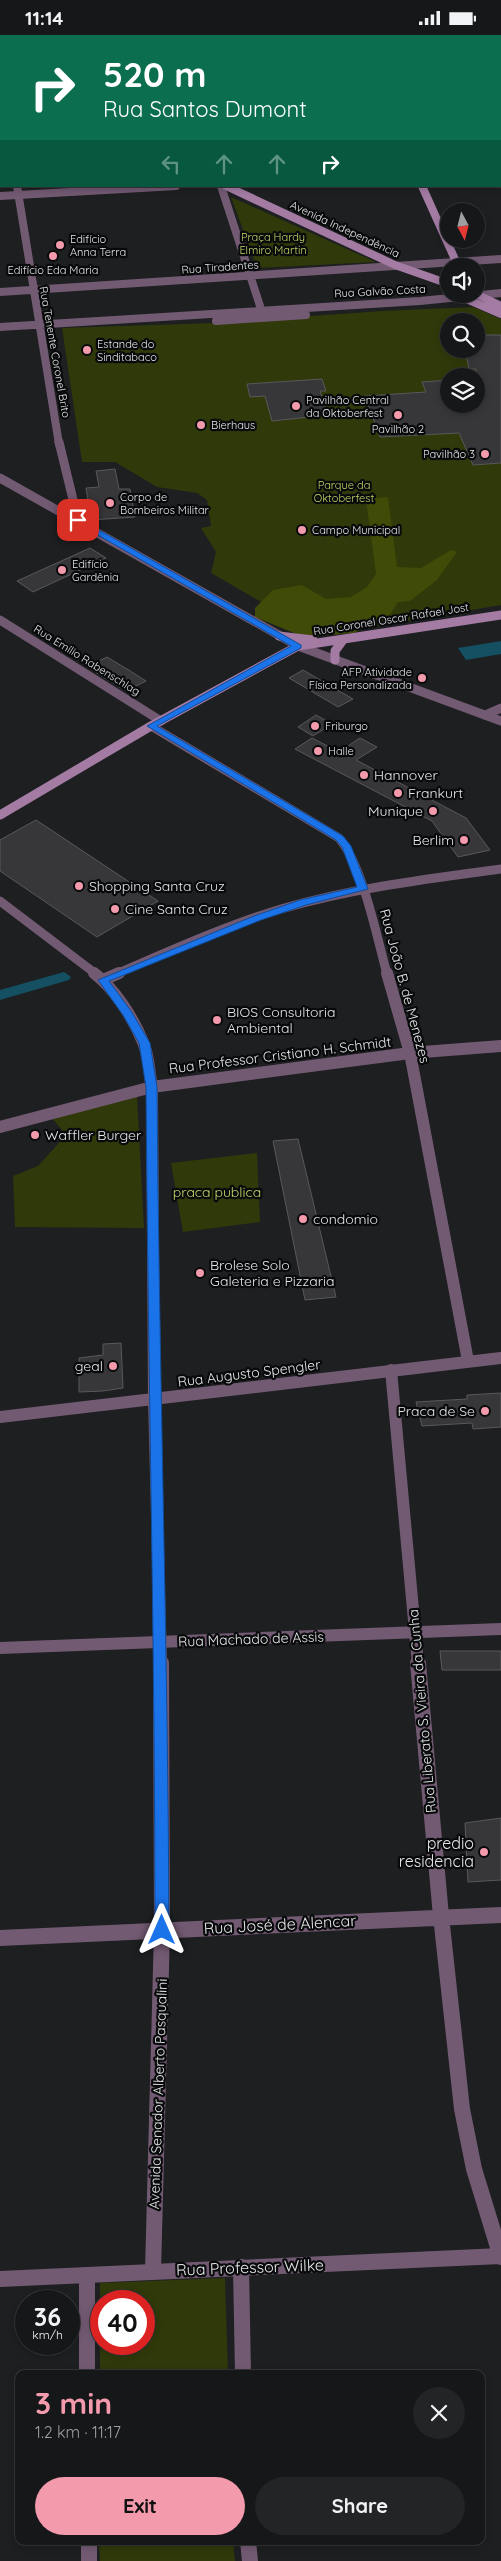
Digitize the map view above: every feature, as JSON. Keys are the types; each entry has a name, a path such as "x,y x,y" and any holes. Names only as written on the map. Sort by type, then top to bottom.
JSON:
{"main road":[{"name":"Avenida Independência","path":"228,187 440,286"},
{"path":"422,187 454,258"},
{"name":"Avenida Independência","path":"428,279 440,282"},
{"path":"485,297 499,304"},
{"path":"475,304 501,314"},
{"name":"Rua Coronel Oscar Rafael Jost","path":"1,813 156,724 298,646 501,615"},
{"path":"277,658 277,634 340,640 335,651 334,660"}],"street":[{"name":"Rua Tenente Coronel Brito","path":"17,187 33,290 69,491 78,520"},
{"path":"0,196 159,187"},
{"path":"221,187 260,309 250,315 255,318 264,319"},
{"name":"Rua Tiradentes","path":"485,261 501,259"},
{"name":"Rua Tiradentes","path":"0,292 250,277 394,265 440,264"},
{"name":"Rua Galvão Costa","path":"485,293 501,293"},
{"name":"Rua Galvão Costa","path":"39,325 440,296"},
{"name":"Rua Galvão Costa","path":"0,327 264,319 475,304 499,304"},
{"path":"0,478 41,503 78,520 298,646 501,721"},
{"path":"41,503 61,500 69,491"},
{"name":"Rua Emílio Rabenschlag","path":"0,620 156,724"},
{"path":"485,715 501,708"},
{"name":"Rua João B. de Menezes","path":"156,724 339,838 346,846 363,889 410,1053 468,1361"},
{"path":"103,980 257,918 304,902 363,889 501,869"},
{"name":"Avenida Senador Alberto Pasqualini","path":"0,901 103,980 127,1013 144,1043 152,1087 154,1400 161,1643 162,1930 153,2271"},
{"name":"Rua Professor Cristiano H. Schmidt","path":"0,1127 152,1087 410,1053 501,1046"},
{"name":"Rua Augusto Spengler","path":"0,1417 501,1358"},
{"name":"Rua Liberato S. Vieira da Cunha","path":"391,1370 441,1916 462,2109 474,2169 501,2257"},
{"name":"Rua Machado de Assis","path":"0,1648 414,1634 501,1629"},
{"name":"Rua José de Alencar","path":"0,1939 441,1916 501,1915"},
{"name":"Rua Professor Wilke","path":"0,2279 501,2257"},
{"path":"241,2267 243,2370"},
{"path":"86,2275 87,2370"},
{"path":"88,2545 89,2561"},
{"path":"248,2545 250,2561"}],"green space":[{"name":"Praça Hardy Elmiro Martin","path":"231,197 376,262 257,268"},
{"name":"Parque da Oktoberfest","path":"473,307 501,319 501,605 318,636 255,608 263,603 211,573 216,552 201,528 211,526 207,500 197,493 157,487 115,462 82,462 62,328 213,323 382,311"},
{"path":"388,497 397,567 421,568 451,550 457,552 437,580 410,601 398,602 389,616 354,633 304,637 255,617 255,608 273,590 302,585 326,599 351,597 367,587 376,574 366,499"},
{"path":"137,1095 144,1228 15,1227 13,1176 38,1166 66,1135 52,1118"},
{"name":"praca publica","path":"257,1153 260,1222 183,1232 171,1163"},
{"path":"225,2278 228,2370 100,2370 100,2355 155,2355 155,2290 100,2290 100,2283"},
{"path":"99,2545 233,2545 235,2561 100,2561"}],"water":[{"path":"501,641 501,654 466,660 458,648"}],"building":[{"path":"485,335 501,335 501,463 473,465 459,433 380,437 365,396 426,392 422,382 440,381 440,413 485,413 485,368 469,368 467,358 485,358"},
{"name":"Pavilhão Central da Oktoberfest","path":"322,379 326,391 320,391 328,415 272,421 265,396 250,397 247,384"},
{"name":"Corpo de Bombeiros Militar","path":"115,469 119,489 130,489 135,517 91,520 86,488 99,487 96,471"},
{"name":"Edifício Gardênia","path":"90,548 106,558 33,592 17,581"},
{"path":"107,657 146,681 126,691 87,667"},
{"path":"303,670 353,699 338,707 289,678"},
{"name":"Friburgo","path":"316,715 332,724 313,736 298,727"},
{"path":"312,738 339,752 360,738 377,747 356,760 466,818 490,850 458,857 432,821 295,749"},
{"name":"Shopping Santa Cruz","path":"36,820 158,901 97,937 0,871 0,840"},
{"name":"condomio","path":"298,1139 336,1297 305,1300 273,1141"},
{"path":"121,1343 123,1388 79,1392 79,1358 103,1355 103,1344"},
{"path":"501,1393 501,1427 473,1429 472,1423 422,1426 416,1402 467,1399 467,1395"},
{"path":"440,1651 501,1651 501,1670 442,1670"},
{"name":"predio residencia","path":"501,1818 501,1880 468,1882 465,1823"}],"waterway":[{"path":"0,995 19,988 64,977"}],"place":[{"name":"Edifício Anna Terra","path":"60,245"},
{"name":"Edifício Eda Maria","path":"53,256"},
{"name":"Estande do Sinditabaco","path":"87,350"},
{"name":"Pavilhão Central da Oktoberfest","path":"296,406"},
{"name":"Pavilhão 2","path":"398,415"},
{"name":"Bierhaus","path":"201,425"},
{"name":"Pavilhão 3","path":"485,454"},
{"name":"Corpo de Bombeiros Militar","path":"110,503"},
{"name":"Campo Municipal","path":"302,530"},
{"name":"Edifício Gardênia","path":"62,570"},
{"name":"AFP Atividade Física Personalizada","path":"422,678"},
{"name":"Friburgo","path":"315,726"},
{"name":"Halle","path":"318,751"},
{"name":"Hannover","path":"364,775"},
{"name":"Frankurt","path":"398,793"},
{"name":"Munique","path":"433,811"},
{"name":"Berlim","path":"464,840"},
{"name":"Shopping Santa Cruz","path":"79,886"},
{"name":"Cine Santa Cruz","path":"115,909"},
{"name":"BIOS Consultoria Ambiental","path":"217,1020"},
{"name":"Waffler Burger","path":"35,1135"},
{"name":"condomio","path":"303,1219"},
{"name":"Brolese Solo Galeteria e Pizzaria","path":"200,1273"},
{"name":"geal","path":"113,1366"},
{"name":"Praca de Se","path":"485,1411"},
{"name":"predio residencia","path":"484,1852"}],"route":[{"path":"78,520 298,646 151,726 339,838 346,846 363,889 304,902 257,918 205,937 103,980 127,1013 144,1043 152,1087 154,1400 161,1643 162,1930"}]}
